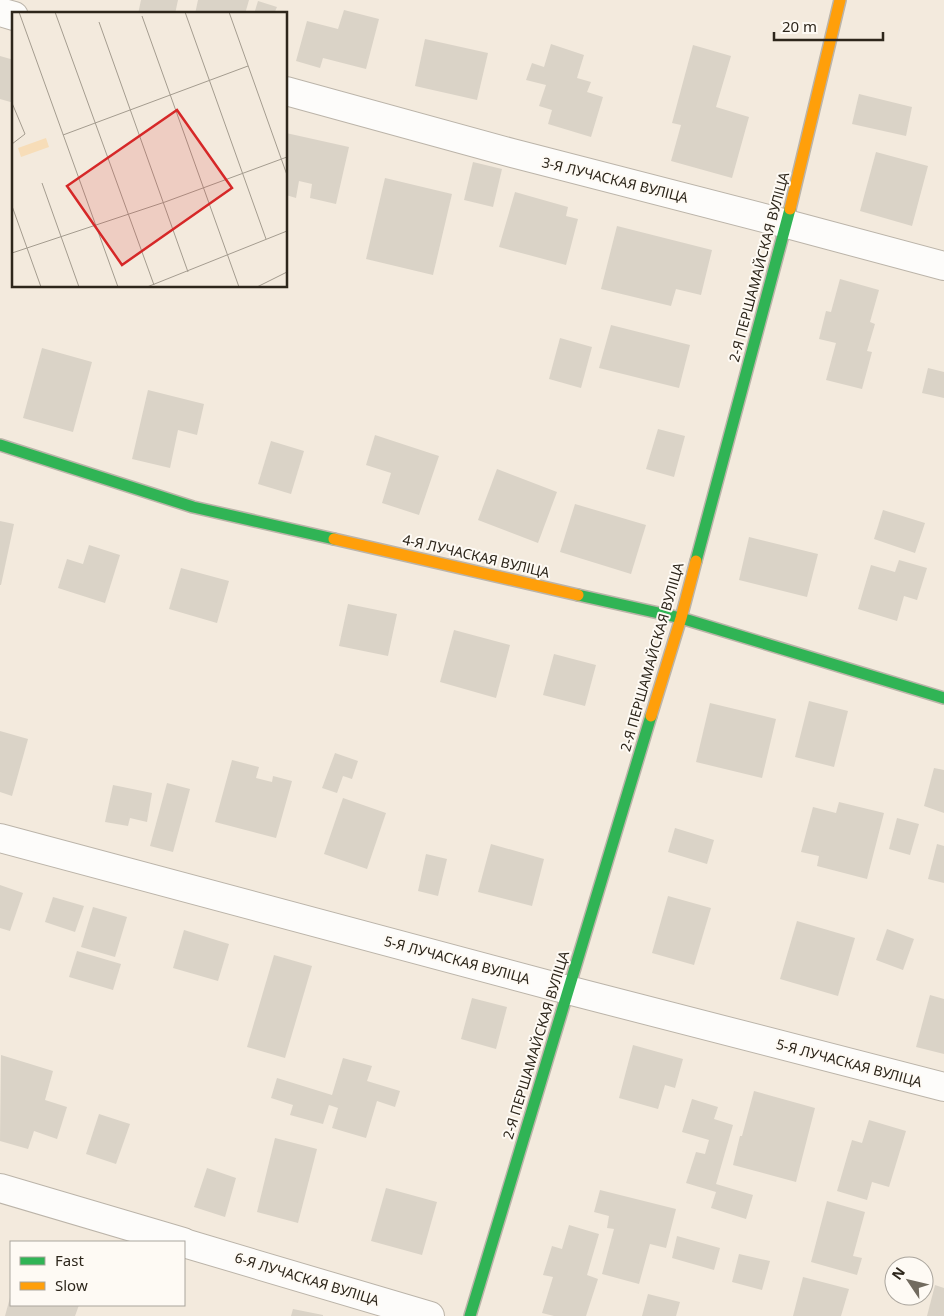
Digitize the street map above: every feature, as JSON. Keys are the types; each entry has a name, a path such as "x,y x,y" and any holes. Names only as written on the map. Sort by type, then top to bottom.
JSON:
{"street":[{"name":"2-Я ПЕРШАМАЙСКАЯ ВУЛІЦА","path":"470,1316 681,618 786,224 840,0"},
{"name":"3-Я ЛУЧАСКАЯ ВУЛІЦА","path":"288,92 512,153 944,266"},
{"name":"4-Я ЛУЧАСКАЯ ВУЛІЦА","path":"0,445 193,506 681,618 944,698"},
{"name":"5-Я ЛУЧАСКАЯ ВУЛІЦА","path":"0,838 568,990 944,1087"},
{"name":"6-Я ЛУЧАСКАЯ ВУЛІЦА","path":"0,1188 180,1241"},
{"name":"6-Я ЛУЧАСКАЯ ВУЛІЦА","path":"185,1243 430,1316"}],"building":[{"path":"141,0 178,0 175,12 138,12"},
{"path":"198,0 249,0 246,12 195,12"},
{"path":"258,1 277,7 275,12 255,12"},
{"path":"344,10 379,19 366,69 323,58 320,68 296,61 307,21 338,29"},
{"path":"425,39 488,53 477,100 415,86"},
{"path":"551,44 584,55 577,78 591,82 587,92 603,97 591,137 548,124 552,110 539,106 546,85 526,80 532,63 544,67"},
{"path":"693,45 731,56 716,107 749,117 732,178 671,161 681,125 672,123"},
{"path":"0,56 12,59 12,102 0,99"},
{"path":"859,94 912,107 906,136 852,124"},
{"path":"288,133 349,147 336,204 310,198 312,184 299,181 296,198 288,196"},
{"path":"876,152 928,166 912,226 860,211"},
{"path":"473,162 502,169 493,207 464,200"},
{"path":"385,178 452,194 433,275 366,259"},
{"path":"515,192 568,207 566,216 578,219 566,265 499,247"},
{"path":"617,226 712,250 701,295 676,289 671,306 601,289"},
{"path":"840,279 879,290 870,322 875,324 867,351 872,352 862,389 826,380 836,343 819,339 826,311 831,312"},
{"path":"611,325 690,345 679,388 599,368"},
{"path":"560,338 592,347 581,388 549,379"},
{"path":"42,348 92,362 73,432 23,418"},
{"path":"928,368 944,372 944,398 922,393"},
{"path":"148,390 204,404 197,435 178,430 170,468 132,459"},
{"path":"658,429 685,436 674,477 646,469"},
{"path":"375,435 439,456 419,515 382,503 391,473 366,465"},
{"path":"271,441 304,451 291,494 258,484"},
{"path":"497,469 557,492 538,543 478,520"},
{"path":"575,504 646,525 631,574 560,552"},
{"path":"883,510 925,523 915,553 874,539"},
{"path":"0,521 14,524 1,585 0,585"},
{"path":"749,537 818,554 807,597 739,580"},
{"path":"89,545 120,555 105,603 58,588 67,559 83,564"},
{"path":"899,560 927,568 917,600 904,596 897,621 858,609 871,565 895,572"},
{"path":"181,568 229,581 217,623 169,609"},
{"path":"348,604 397,614 388,656 339,646"},
{"path":"454,630 510,645 496,698 440,682"},
{"path":"554,654 596,665 585,706 543,695"},
{"path":"809,701 848,711 834,767 795,757"},
{"path":"710,703 776,719 762,778 696,762"},
{"path":"0,731 28,739 12,796 0,792"},
{"path":"335,753 358,761 352,779 343,776 337,793 322,788"},
{"path":"232,760 259,767 256,778 272,782 273,776 292,781 276,838 215,822"},
{"path":"934,768 944,770 944,813 924,806"},
{"path":"167,783 190,789 173,852 150,846"},
{"path":"113,785 152,793 147,822 130,818 128,826 105,822"},
{"path":"343,798 386,813 367,869 324,854"},
{"path":"839,802 884,813 867,879 817,866 819,856 801,852 813,807 836,813"},
{"path":"897,818 919,824 910,855 889,849"},
{"path":"675,828 714,840 707,864 668,852"},
{"path":"491,844 544,859 532,906 478,892"},
{"path":"937,844 944,846 944,883 928,879"},
{"path":"426,854 447,859 438,896 418,891"},
{"path":"0,885 23,893 10,931 0,928"},
{"path":"668,896 711,908 694,965 652,953"},
{"path":"53,897 84,906 75,932 45,922"},
{"path":"93,907 127,917 115,957 81,947"},
{"path":"797,921 855,938 838,996 780,979"},
{"path":"887,929 914,939 903,970 876,960"},
{"path":"184,930 229,944 218,981 173,968"},
{"path":"77,951 121,964 113,990 69,977"},
{"path":"274,955 312,966 285,1058 247,1047"},
{"path":"930,995 944,999 944,1054 916,1047"},
{"path":"472,998 507,1007 496,1049 461,1039"},
{"path":"633,1045 683,1059 675,1088 665,1085 658,1109 619,1098"},
{"path":"1,1055 53,1071 45,1100 67,1107 57,1139 34,1131 28,1149 0,1141"},
{"path":"343,1058 372,1066 367,1081 400,1091 395,1107 377,1101 366,1138 332,1128 338,1108 329,1105 323,1124 290,1115 293,1105 271,1098 277,1078 332,1095"},
{"path":"754,1091 815,1108 796,1182 733,1165"},
{"path":"692,1099 718,1107 714,1119 733,1125 716,1184 753,1195 746,1219 711,1208 716,1192 686,1183 696,1152 705,1154 709,1140 682,1132"},
{"path":"99,1114 130,1124 116,1164 86,1154"},
{"path":"869,1120 906,1131 889,1187 872,1182 867,1200 837,1191 852,1140 862,1143"},
{"path":"275,1138 317,1149 298,1223 257,1212"},
{"path":"207,1168 236,1178 225,1217 194,1207"},
{"path":"386,1188 437,1202 422,1255 371,1241"},
{"path":"600,1190 676,1209 666,1248 650,1244 639,1284 602,1274 614,1229 607,1228 609,1216 594,1212"},
{"path":"827,1201 865,1212 853,1256 862,1258 857,1275 811,1262"},
{"path":"569,1225 599,1234 587,1275 598,1279 586,1316 554,1316 542,1313 553,1277 543,1275 552,1246 562,1249"},
{"path":"677,1236 720,1248 714,1270 672,1258"},
{"path":"739,1254 770,1261 762,1290 732,1282"},
{"path":"803,1277 849,1289 841,1316 793,1316"},
{"path":"935,1285 944,1288 944,1316 927,1316 930,1306 934,1306"},
{"path":"648,1294 680,1302 676,1316 642,1316"},
{"path":"10,1298 10,1306 79,1306 75,1316 5,1316"},
{"path":"293,1309 323,1315 323,1316 291,1316"}],"traffic: fast":[{"path":"696,561 790,209"},
{"path":"0,445 193,507 334,539"},
{"path":"578,595 681,618 944,698"},
{"path":"470,1316 651,716"}],"traffic: slow":[{"path":"790,209 840,0"},
{"path":"334,539 578,595"},
{"path":"651,716 696,561"}]}
